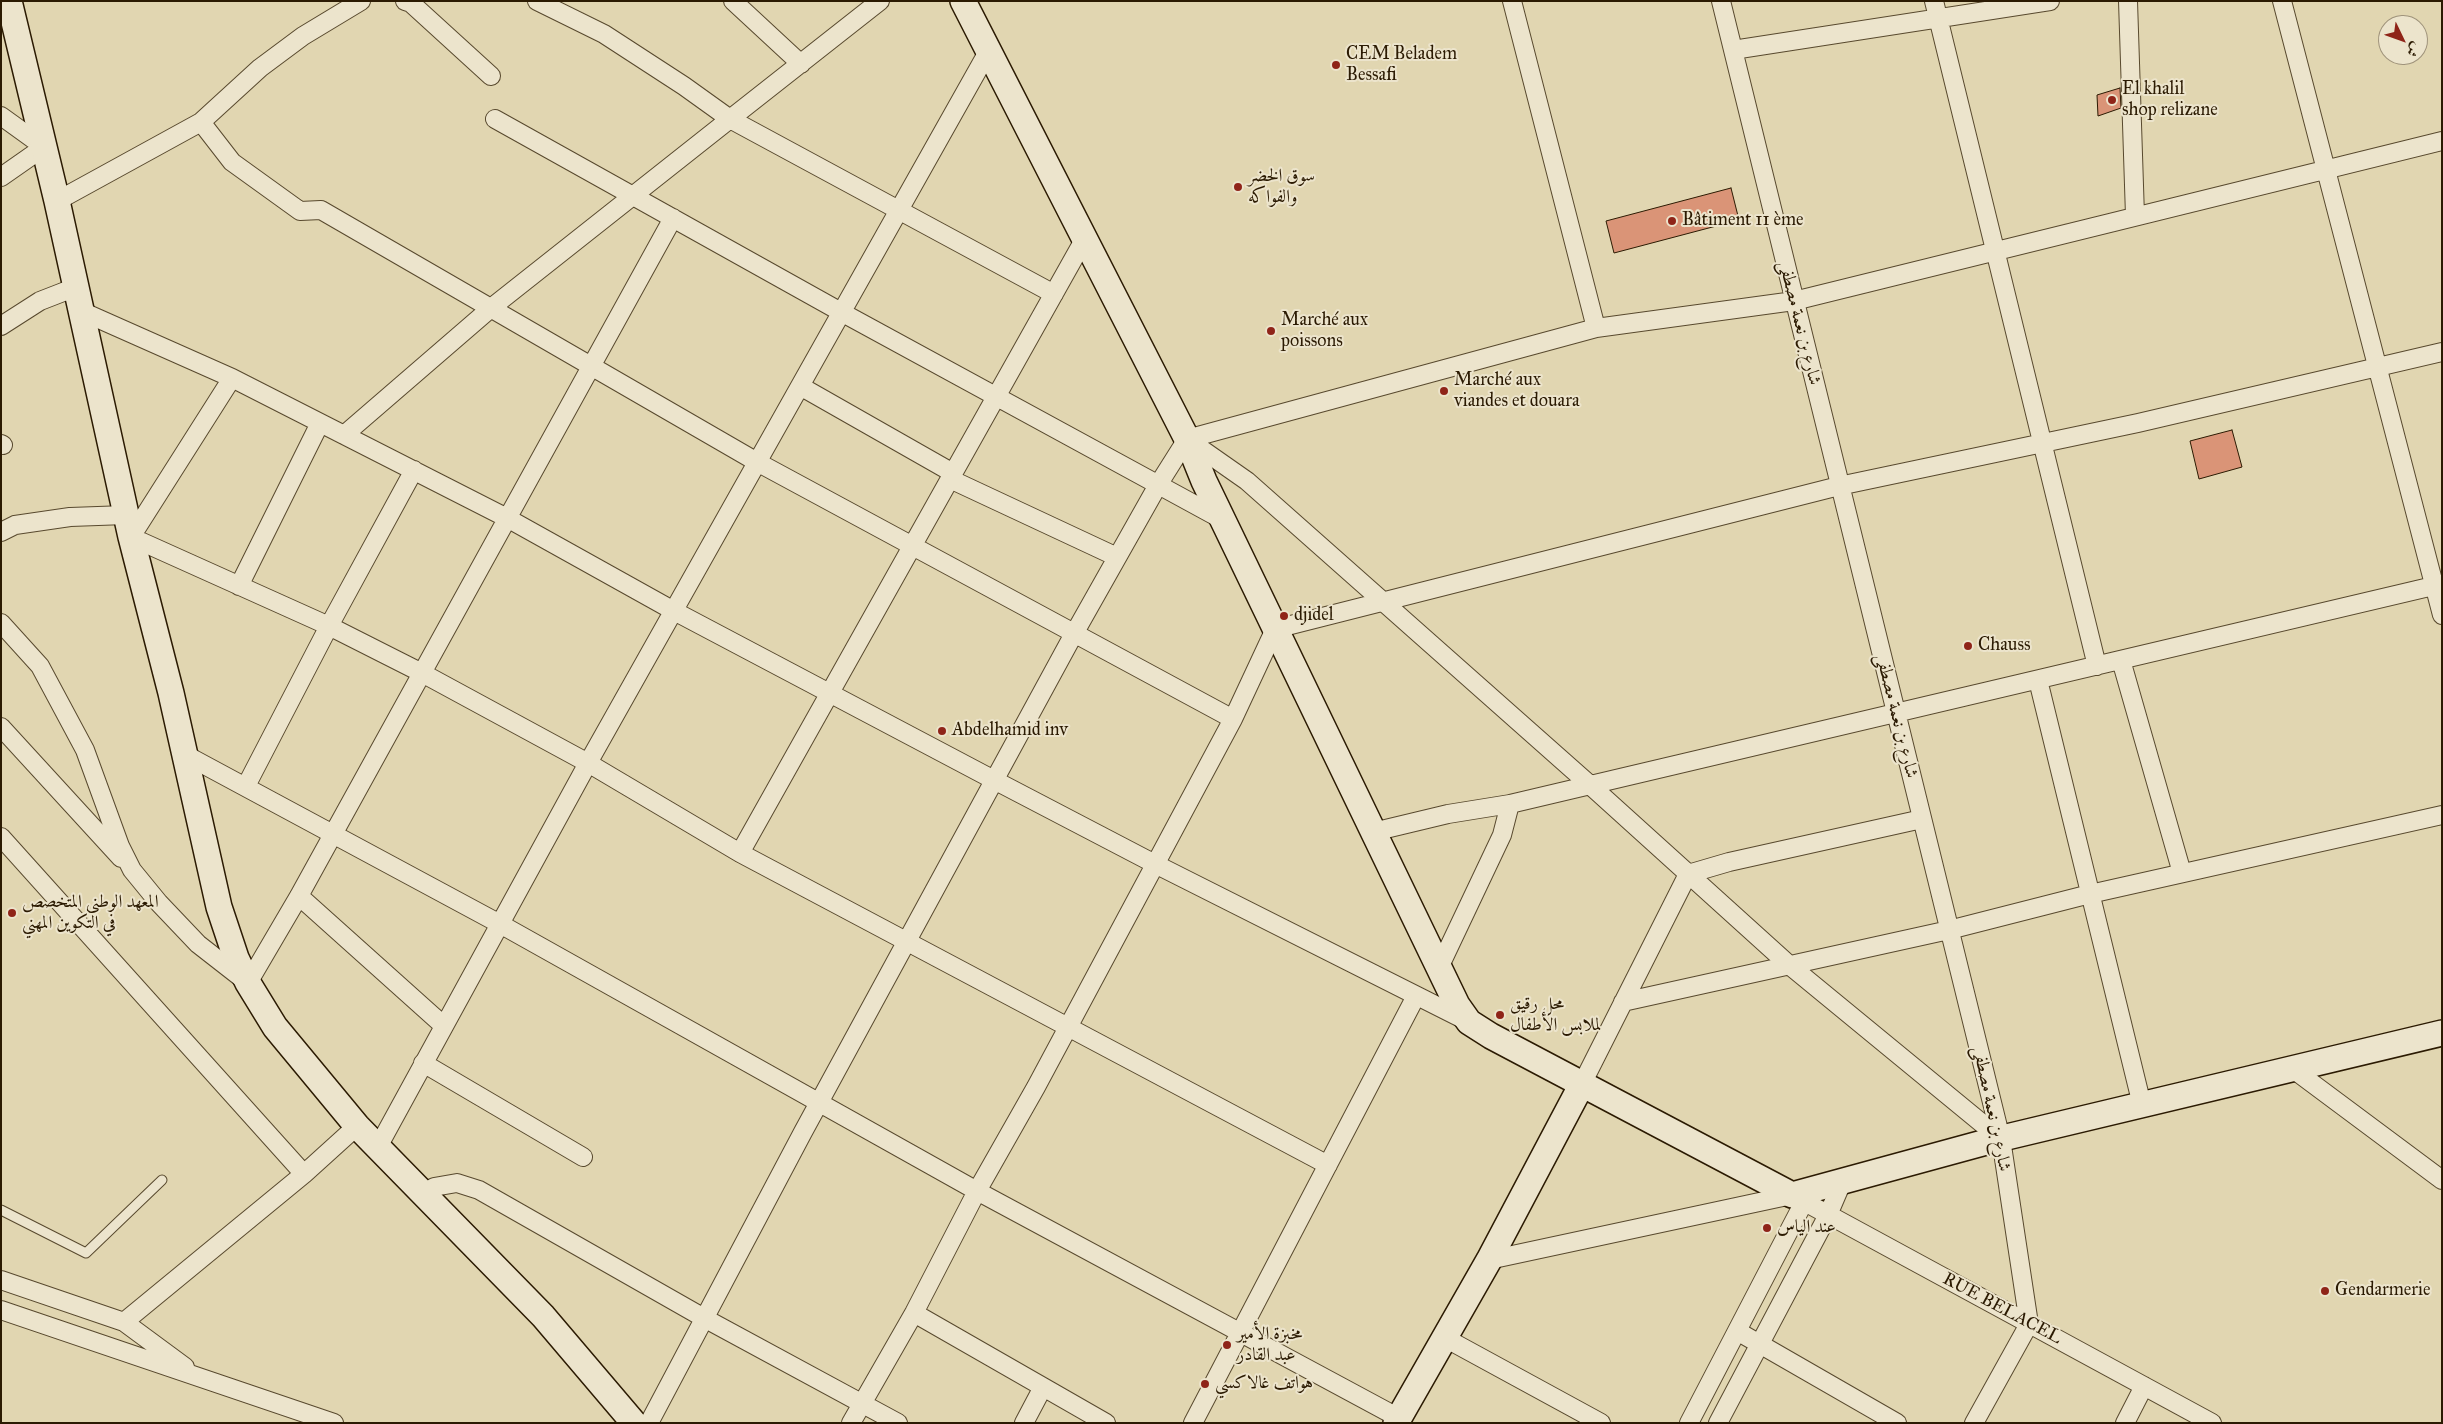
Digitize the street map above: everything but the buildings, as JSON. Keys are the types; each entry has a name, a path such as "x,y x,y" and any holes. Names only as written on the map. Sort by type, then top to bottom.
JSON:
{"main road":[{"path":"9,1 57,201 128,526 226,933 248,983 275,1027 357,1126 543,1316 634,1423"},
{"path":"963,1 1187,439 1223,520 1373,832 1457,1005 1469,1022 1491,1036 1798,1199 1843,1180 2001,1139 2442,1033"},
{"path":"1398,1420 1489,1260 1582,1084"}],"street":[{"path":"57,201 201,122 260,68 304,36 361,1"},
{"path":"405,1 411,3 492,76"},
{"path":"537,1 604,34 684,86 730,120 1054,294"},
{"path":"733,1 801,64"},
{"path":"344,435 491,308 880,1"},
{"path":"1512,1 1596,328"},
{"name":"شارع بن نعمة مصطفى","path":"1721,1 2001,1139 2029,1324"},
{"path":"1733,50 1936,10 2050,1"},
{"path":"2128,1 2135,216"},
{"path":"2282,1 2378,367 2438,585 2442,615"},
{"path":"1936,10 2096,666"},
{"path":"378,1147 588,764 989,50"},
{"path":"1,116 44,147 1,177"},
{"path":"495,119 841,312 1223,520"},
{"path":"201,122 232,162 300,211 321,210 757,462 1233,719"},
{"path":"649,1423 819,1102 994,780 1117,557 1187,439 1596,328 1794,301 2442,141"},
{"path":"1,727 198,944 248,983 334,834 673,218"},
{"path":"740,853 1084,240"},
{"path":"1,326 40,301 76,287"},
{"path":"81,311 232,378 414,470 507,518 674,611 994,780 1155,864 1469,1022"},
{"path":"851,1423 914,1313 977,1191 1233,719 1276,629 1839,486 2138,423 2442,352"},
{"path":"128,526 232,378"},
{"path":"800,386 951,476 1117,557"},
{"path":"239,586 320,423"},
{"path":"1187,439 1247,482 1590,785 1788,964 2001,1139"},
{"path":"246,786 328,626 414,470"},
{"path":"1,532 15,525 70,517 128,526 239,586 328,626 422,673 588,764 740,853 1328,1165"},
{"path":"1373,832 1448,814 1510,804 2438,585"},
{"path":"1,623 40,666 85,750 120,846 132,870"},
{"path":"2121,660 2182,873"},
{"path":"2038,680 2142,1105"},
{"path":"184,754 500,924 977,1191 1398,1420"},
{"path":"1439,968 1502,835 1510,804"},
{"path":"1623,1002 1788,964 1949,930 2090,894 2442,815"},
{"path":"1582,1084 1688,874 1729,862 1922,819"},
{"path":"1,837 304,1174"},
{"path":"299,896 444,1026"},
{"path":"1193,1423 1416,996"},
{"path":"423,1063 583,1157"},
{"path":"2293,1069 2442,1180"},
{"path":"124,1322 304,1174 357,1126"},
{"path":"1718,1423 1828,1215 1843,1180"},
{"path":"424,1194 434,1187 445,1184 468,1185 704,1318 898,1423"},
{"path":"1489,1260 1798,1199"},
{"path":"1689,1423 1737,1331 1798,1199"},
{"name":"RUE BELACEL","path":"1798,1199 2212,1423"},
{"path":"1,1280 124,1322 200,1377"},
{"path":"1,1310 334,1423"},
{"path":"914,1313 1106,1423"},
{"path":"1974,1423 2029,1324"},
{"path":"1737,1331 1897,1423"},
{"path":"1445,1338 1601,1423"},
{"path":"2125,1423 2144,1386"},
{"path":"1024,1423 1043,1388"}],"lane":[{"path":"1,1210 86,1253 162,1180"}],"place":[{"name":"CEM Beladem Bessafi","path":"1336,65"},
{"name":"El khalil shop relizane","path":"2112,100"},
{"name":"سوق الخضر والفواكه","path":"1238,187"},
{"name":"Bâtiment 11 ème","path":"1672,221"},
{"name":"Marché aux poissons","path":"1271,331"},
{"name":"Marché aux viandes et douara","path":"1444,391"},
{"name":"djidel","path":"1284,616"},
{"name":"Chauss","path":"1968,646"},
{"name":"Abdelhamid inv","path":"942,731"},
{"name":"المعهد الوطني المتخصص في التكوين المهني","path":"12,913"},
{"name":"محل رقيق لملابس الأطفال","path":"1500,1015"},
{"name":"عند الياس","path":"1767,1228"},
{"name":"Gendarmerie","path":"2325,1291"},
{"name":"مخبزة الأمير عبد القادر","path":"1227,1345"},
{"name":"هواتف غالاكسي","path":"1205,1384"}]}
